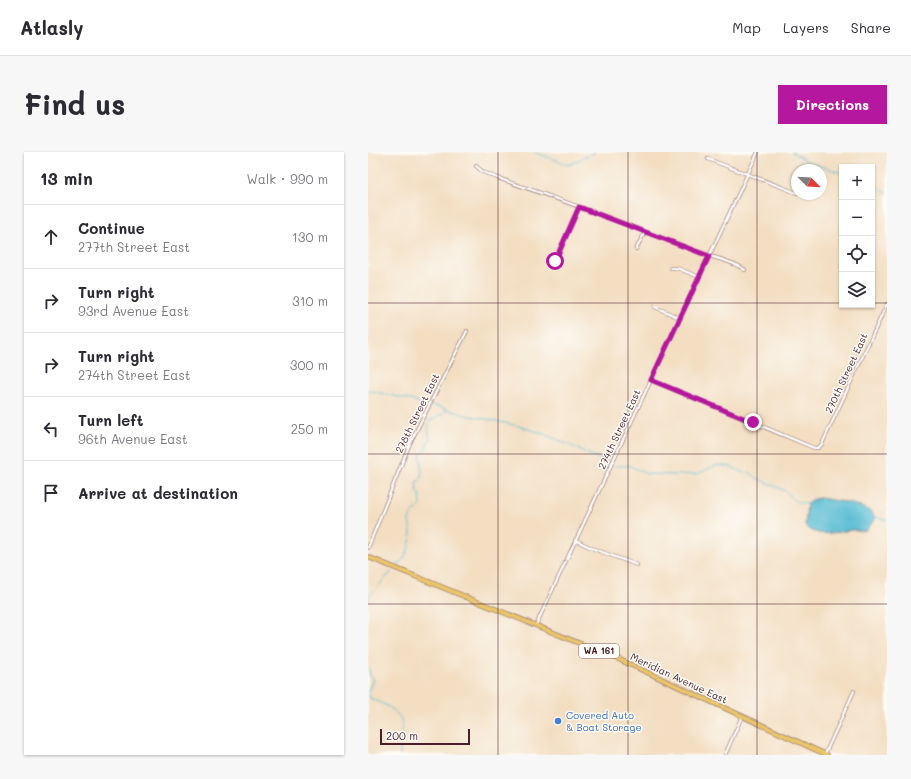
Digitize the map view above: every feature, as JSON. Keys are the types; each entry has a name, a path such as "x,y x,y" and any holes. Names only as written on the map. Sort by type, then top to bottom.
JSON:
{"main road":[{"name":"Meridian Avenue East","path":"368,557 618,659 826,755"}],"street":[{"name":"274th Street East","path":"536,625 758,152"},
{"path":"708,159 791,191"},
{"path":"476,166 483,172 495,177 745,270"},
{"path":"555,261 579,207"},
{"path":"636,249 645,232"},
{"path":"671,268 677,268 699,277"},
{"name":"270th Street East","path":"651,380 814,448 818,448 822,444 887,304"},
{"path":"655,307 680,318"},
{"name":"278th Street East","path":"368,548 410,443 467,331"},
{"path":"576,540 594,549 637,565"},
{"path":"826,755 854,691"},
{"path":"724,755 742,716"}],"water":[{"path":"819,498 841,501 858,506 865,509 875,517 870,526 864,531 853,530 828,534 810,530 805,525 807,504 814,499"}],"waterway":[{"path":"534,152 569,165 595,152"},
{"path":"792,152 809,162 839,172"},
{"path":"875,187 887,193"},
{"path":"368,390 444,408 462,414 530,429 609,463"},
{"path":"421,478 422,471 420,457 430,438 428,428 430,420 439,415 443,415 446,411 445,409"},
{"path":"615,466 630,466 646,474 675,475 697,474 717,465 732,467 745,474 748,471 757,478 786,492 794,500 800,503 808,504"},
{"path":"397,565 406,555 409,546 411,532 409,520 413,513 421,505 416,482 420,480"},
{"path":"874,517 887,520"},
{"path":"368,600 369,596 392,571"},
{"path":"368,669 373,680 368,691"},
{"path":"368,692 370,698 394,711 401,718 400,755"}],"place":[{"name":"Covered Auto & Boat Storage","path":"558,721"}],"route":[{"path":"555,261 579,207 709,256 651,380 753,422"}]}
